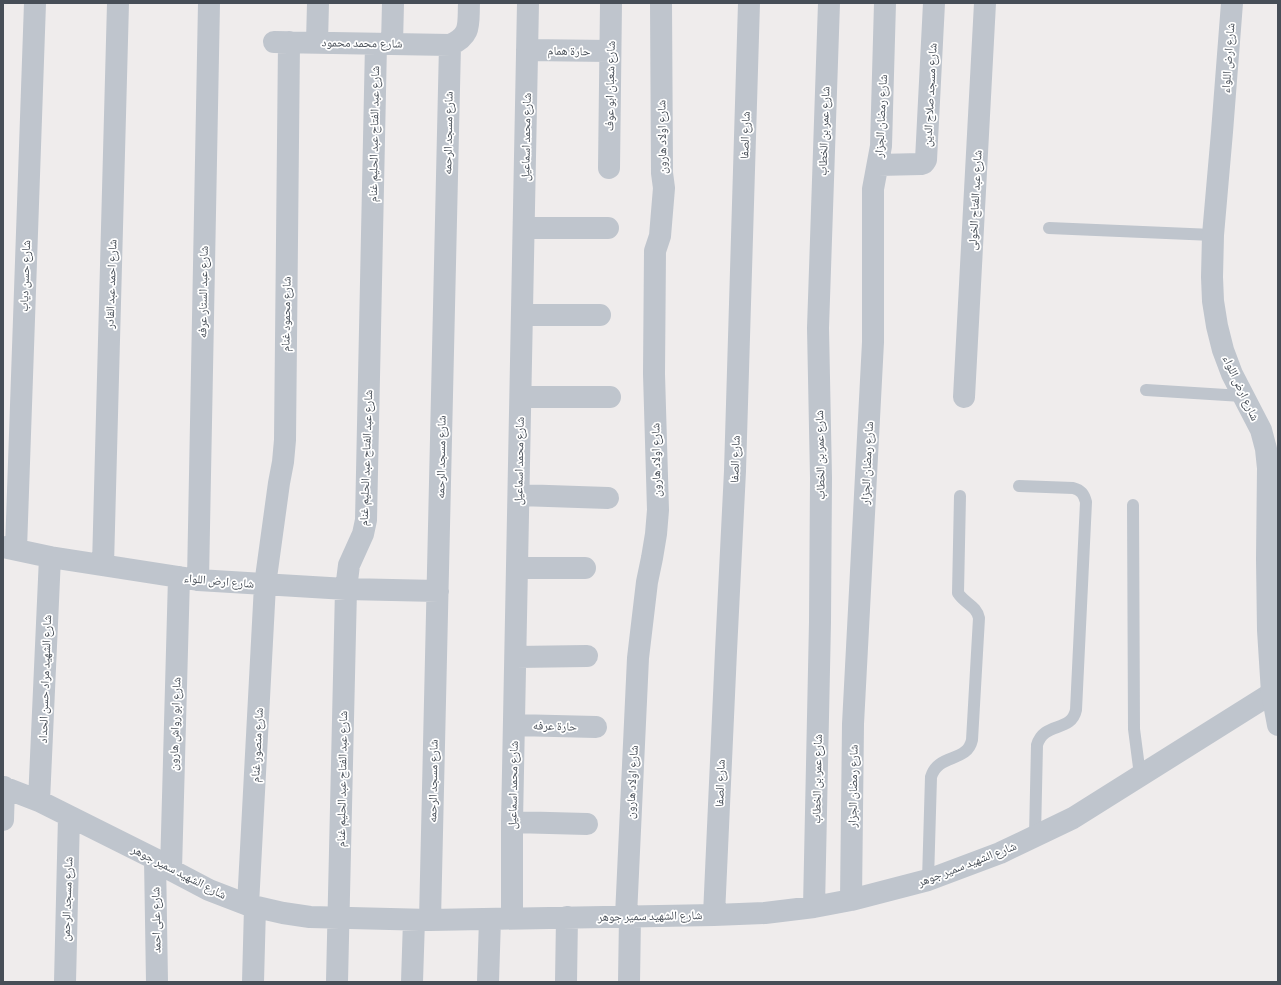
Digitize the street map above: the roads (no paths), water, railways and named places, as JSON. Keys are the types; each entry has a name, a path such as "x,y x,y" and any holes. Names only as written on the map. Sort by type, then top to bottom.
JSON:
{"street":[{"name":"شارع حسن دياب","path":"9,548 35,3"},
{"name":"شارع احمد عبد القادر","path":"103,565 118,3"},
{"name":"شارع عبد الستار عرفه","path":"189,579 209,3"},
{"path":"317,42 318,3"},
{"name":"شارع عبد الفتاح عبد الحليم غنام","path":"337,982 346,589 349,565 363,534 366,520 384,44 393,3"},
{"path":"450,45 459,40 466,33 469,3"},
{"name":"شارع محمد اسماعيل","path":"512,918 512,822 528,3"},
{"name":"شارع شعبان ابو عوف","path":"609,168 611,3"},
{"name":"شارع اولاد هارون","path":"629,982 628,916 638,658 647,582 656,534 658,510 654,374 655,251 660,236 664,193 662,173 661,3"},
{"name":"شارع الصفا","path":"714,915 736,464 749,3"},
{"name":"شارع عمر بن الخطاب","path":"814,907 820,622 821,478 818,328 829,3"},
{"name":"شارع رمضان الجزار","path":"852,900 854,724 873,342 873,189 881,146 885,3"},
{"name":"شارع مسجد صلاح الدين","path":"878,165 921,164 926,160 934,3"},
{"name":"شارع عبد الفتاح الخولى","path":"964,397 985,3"},
{"name":"شارع ارض اللواء","path":"1232,3 1213,235 1213,301 1223,350 1242,396 1261,430 1266,448 1272,559 1268,630 1272,693 1278,725"},
{"name":"شارع محمد محمود","path":"281,42 450,45"},
{"name":"شارع محمود غنام","path":"265,585 285,440 281,42"},
{"name":"شارع مسجد الرحمه","path":"412,982 422,920 438,591 450,45"},
{"name":"حارة همام","path":"527,50 610,51"},
{"path":"524,228 608,228"},
{"path":"522,315 600,315"},
{"path":"521,396 610,397"},
{"path":"519,495 608,498"},
{"name":"شارع ارض اللواء","path":"9,548 50,557 189,579 346,589 438,591"},
{"name":"شارع الشهيد مراد حسن الحداد","path":"40,801 50,557"},
{"path":"517,568 585,568"},
{"name":"شارع ابو رواش هارون","path":"163,864 189,579"},
{"name":"شارع منصور غنام","path":"253,982 252,906 265,585"},
{"path":"516,657 587,656"},
{"name":"شارع الشهيد سمير جوهر","path":"4,787 40,801 163,864 209,890 252,906 283,913 310,917 422,920 765,913 814,907 852,900 928,880 1000,853 1073,818 1272,693"},
{"name":"حارة عرفه","path":"514,725 596,727"},
{"path":"3,820 4,787"},
{"name":"شارع مسجد الرحمن","path":"65,982 69,816"},
{"path":"512,822 587,824"},
{"name":"شارع على احمد","path":"157,982 163,864"},
{"path":"566,918 566,982"},
{"path":"488,982 490,919"}],"lane":[{"path":"1049,228 1213,235"},
{"path":"1146,390 1242,396"},
{"path":"1019,486 1078,489 1082,492 1086,502 1076,710 1074,717 1070,721 1044,733 1040,738 1038,745 1035,836"},
{"path":"928,880 931,777 933,770 938,764 967,751 971,746 972,740 979,618 975,608 958,593 960,496"},
{"path":"1133,505 1134,729 1140,775"}]}
